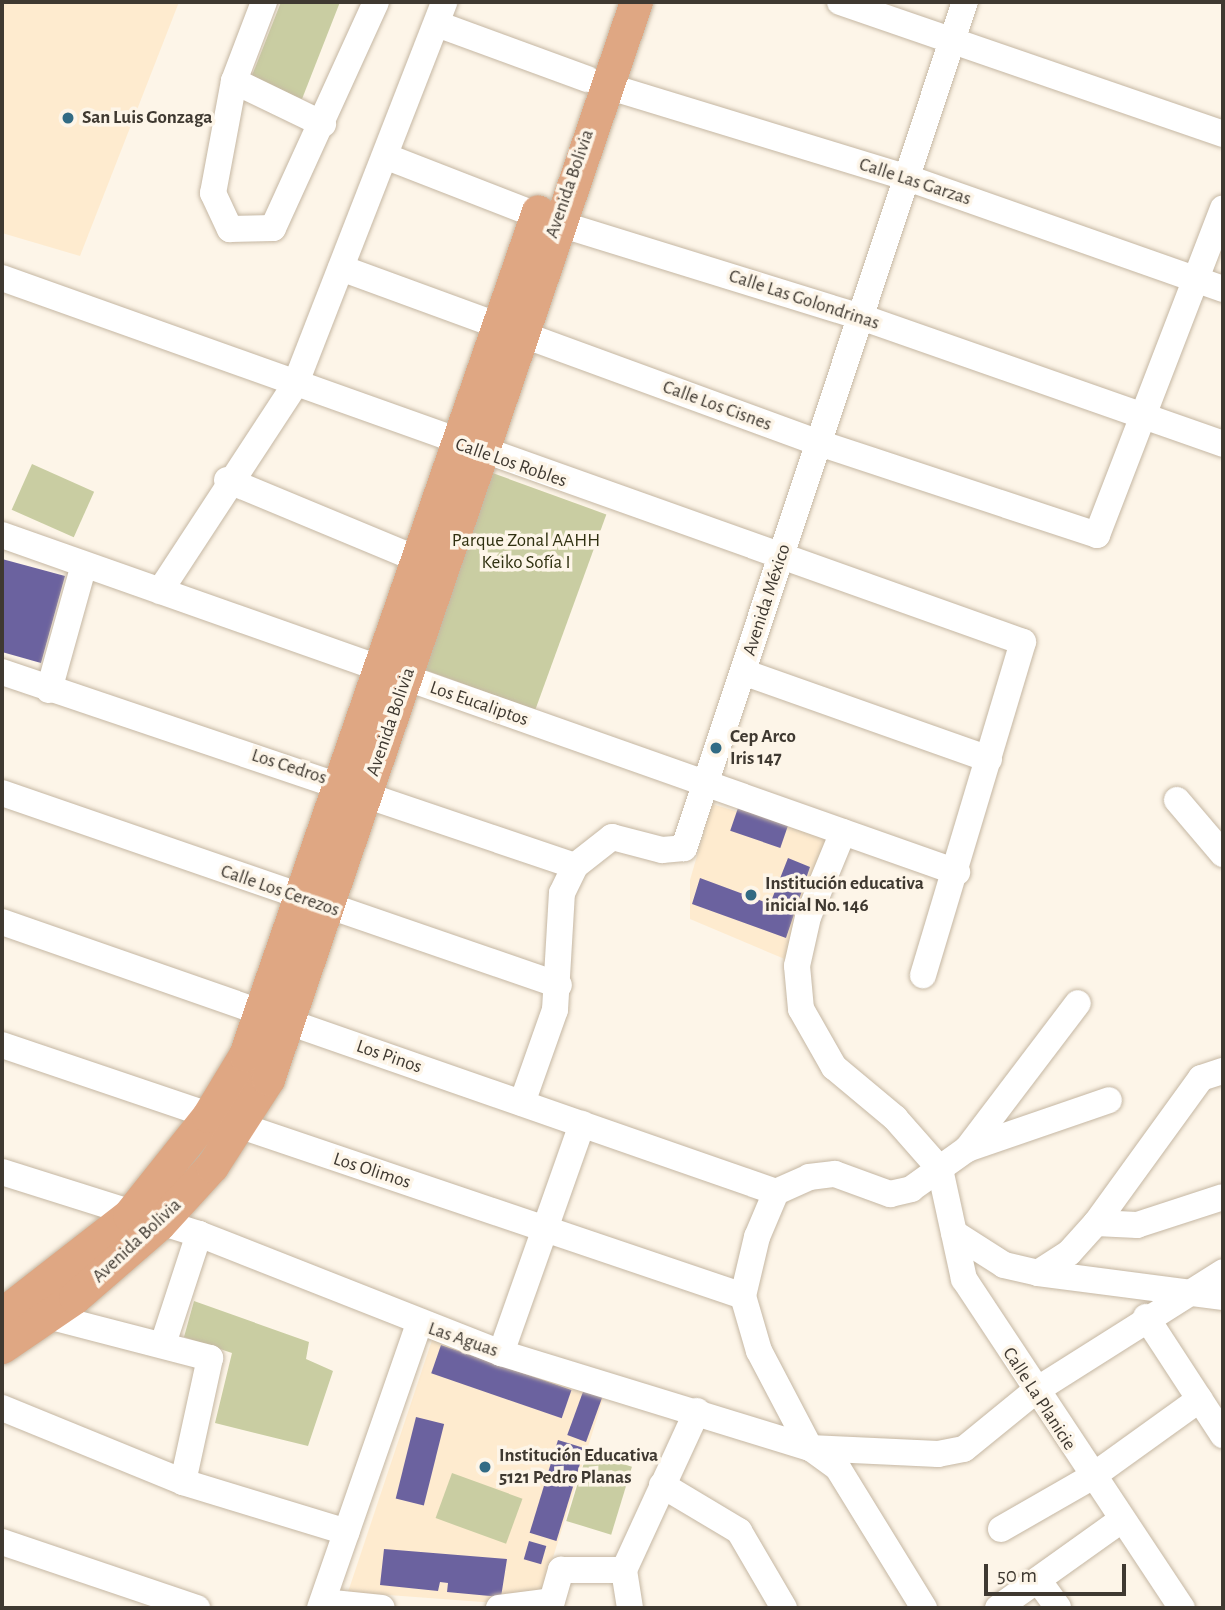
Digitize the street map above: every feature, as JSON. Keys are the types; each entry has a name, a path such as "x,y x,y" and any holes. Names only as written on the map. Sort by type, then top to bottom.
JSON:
{"main road":[{"name":"Avenida Bolivia","path":"2,1347 48,1317 239,1127 430,564 506,328 595,82 614,2"},
{"name":"Avenida Bolivia","path":"595,82 636,2"},
{"name":"Avenida Bolivia","path":"6,1307 144,1220 245,1055 276,1017"}],"street":[{"path":"264,2 234,81 213,193 230,229 273,228 323,124 376,2"},
{"path":"841,2 1223,134"},
{"name":"Avenida México","path":"522,1103 559,985 561,900 575,866 612,837 662,850 684,848 820,443 948,40 965,2"},
{"path":"160,591 227,480 295,385 440,13"},
{"name":"Calle Las Garzas","path":"440,13 595,82 905,177 1223,289"},
{"path":"234,81 323,124"},
{"name":"Calle Las Golondrinas","path":"385,156 547,219 860,317 1223,444"},
{"path":"1144,417 1223,209"},
{"name":"Calle Los Cisnes","path":"341,268 820,443 1097,535 1144,417"},
{"name":"Calle Los Robles","path":"2,278 467,448 1023,642 989,759"},
{"path":"227,480 430,564"},
{"name":"Los Eucaliptos","path":"2,535 957,872"},
{"path":"49,690 84,565"},
{"name":"Los Cedros","path":"2,671 49,690 353,788 575,866"},
{"path":"743,672 989,759 957,872 930,939 923,975"},
{"name":"Calle Los Cerezos","path":"2,793 314,903 559,985"},
{"path":"1177,800 1223,854"},
{"path":"843,832 805,929 797,966 801,1009 834,1067 940,1169"},
{"name":"Los Pinos","path":"2,922 776,1192"},
{"path":"924,1608 838,1468 810,1448 759,1352 743,1296 748,1262 776,1192 835,1174 890,1194 940,1169 967,1149 1078,1003"},
{"name":"Los Olimos","path":"2,1045 743,1296"},
{"path":"1038,1273 1069,1253 1096,1223 1212,1075"},
{"path":"967,1149 1109,1100"},
{"path":"501,1353 582,1125"},
{"name":"Calle La Planicie","path":"940,1169 964,1279 1090,1478 1182,1608"},
{"name":"Las Aguas","path":"2,1172 144,1220 199,1234 419,1324 501,1353 697,1411 810,1448 938,1454 983,1437 1035,1391"},
{"path":"1096,1223 1137,1225 1223,1197"},
{"path":"954,1233 1004,1265 1038,1273 1190,1290 1223,1297"},
{"path":"163,1344 199,1234"},
{"path":"1035,1391 1146,1317 1223,1272"},
{"path":"6,1307 163,1344 210,1359 183,1482"},
{"path":"1146,1317 1223,1434"},
{"path":"382,1608 321,1605 419,1324"},
{"path":"1001,1529 1090,1478 1200,1399"},
{"path":"2,1408 183,1482 347,1532"},
{"path":"630,1608 624,1570 697,1411"},
{"path":"662,1485 738,1531 784,1608"},
{"path":"998,1608 1120,1521"},
{"path":"2,1542 197,1608"},
{"path":"499,1608 551,1604 561,1570 624,1570"},
{"path":"1038,1580 1058,1608"}],"shaded area":[{"name":"San Luis Gonzaga","path":"2,2 179,2 80,256 2,233"},
{"name":"Institución educativa inicial No. 146","path":"712,804 830,839 787,960 690,919 690,880"},
{"name":"Institución Educativa 5121 Pedro Planas","path":"438,1338 604,1396 543,1589 496,1603 348,1592 432,1340"}],"green space":[{"path":"281,2 340,2 302,99 251,78"},
{"path":"32,464 94,492 74,537 12,510"},
{"name":"Parque Zonal AAHH Keiko Sofía I","path":"487,471 606,514 535,710 416,666"},
{"path":"194,1301 309,1342 306,1359 333,1371 308,1446 215,1423 232,1353 184,1337"},
{"path":"587,1453 632,1467 611,1535 566,1521"},
{"path":"452,1473 522,1499 506,1544 436,1518"}],"building":[{"path":"2,559 65,576 41,663 2,652"},
{"path":"738,808 788,825 780,848 730,831"},
{"path":"788,858 810,867 786,938 692,904 700,878 770,904"},
{"path":"441,1345 571,1390 562,1418 431,1373"},
{"path":"584,1389 603,1396 586,1442 567,1435"},
{"path":"416,1417 444,1424 424,1506 396,1499"},
{"path":"558,1440 585,1448 556,1541 530,1533"},
{"path":"529,1541 546,1546 541,1564 524,1559"},
{"path":"384,1549 507,1559 501,1597 447,1592 448,1583 440,1582 438,1591 380,1585"}],"place":[{"name":"San Luis Gonzaga","path":"68,118"},
{"name":"Cep Arco Iris 147","path":"716,748"},
{"name":"Institución educativa inicial No. 146","path":"751,895"},
{"name":"Institución Educativa 5121 Pedro Planas","path":"485,1467"}]}
